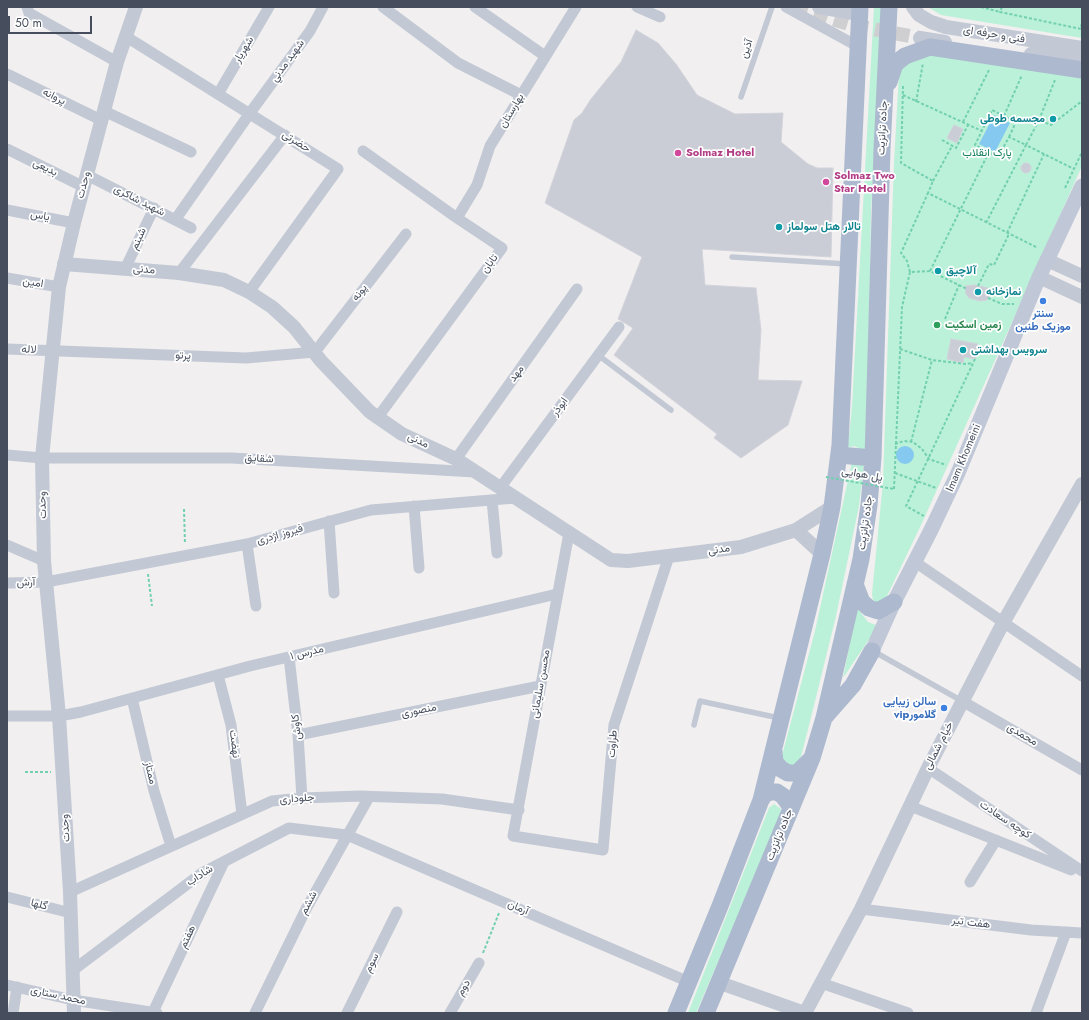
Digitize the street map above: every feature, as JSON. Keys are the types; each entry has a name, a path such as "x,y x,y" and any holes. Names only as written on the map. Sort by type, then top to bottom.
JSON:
{"main road":[{"name":"جاده ترانزیت","path":"706,1013 720,983 812,758 824,718 855,584 869,505 873,458 889,7"},
{"path":"676,1013 761,800 822,554 832,507 839,455 859,10"},
{"path":"885,95 895,64 905,56 930,47 1082,70"},
{"name":"Imam Khomeini","path":"824,718 853,685 872,651 894,602 958,473 1039,277 1082,186"},
{"path":"839,455 873,458"},
{"path":"855,584 862,602 869,608 878,611 894,602"},
{"path":"774,751 775,762 781,769 792,774 797,773 812,758"},
{"path":"761,800 765,794 778,792 791,807"}],"street":[{"path":"26,7 29,13 117,62"},
{"name":"وحدت","path":"74,1006 70,892 59,716 44,561 42,458 59,287 74,222 117,62 136,7"},
{"name":"شهریار","path":"218,94 270,7"},
{"name":"شهيد مدني","path":"175,220 310,31 323,7"},
{"path":"382,7 458,63 521,95"},
{"path":"475,7 545,56"},
{"name":"بهارستان","path":"457,218 477,185 490,146 576,7"},
{"path":"637,7 660,17"},
{"path":"786,7 857,46"},
{"path":"819,7 859,10"},
{"name":"فنی و حرفه ای","path":"913,7 919,15 931,22 946,27 1082,48"},
{"name":"حضرتی","path":"125,36 338,169 249,292"},
{"path":"920,38 1082,61"},
{"name":"پروانه","path":"7,74 190,152"},
{"path":"179,273 285,135"},
{"name":"بدیعی","path":"7,150 86,181"},
{"name":"تابان","path":"363,151 502,248 378,417"},
{"name":"شهید شاکری","path":"86,181 154,208 191,228"},
{"name":"شبنم","path":"125,269 154,208"},
{"name":"یاس","path":"7,210 74,222"},
{"name":"پونه","path":"315,352 406,234"},
{"path":"1047,260 1082,276"},
{"name":"مدنی","path":"64,264 179,273 224,280 249,292 272,307 294,327 370,412 402,434 456,459 610,560 628,561 741,547 796,530 832,507"},
{"path":"1039,277 1082,297"},
{"name":"امین","path":"7,278 59,287"},
{"name":"مهد","path":"456,459 577,289"},
{"name":"ابوذر","path":"500,488 619,327"},
{"name":"لاله","path":"7,349 52,351"},
{"name":"پرتو","path":"52,351 246,358 315,352"},
{"name":"شقایق","path":"7,455 42,458 232,458 475,472"},
{"name":"خیام شمالی","path":"805,1013 861,909 928,768 962,701 1003,623 1082,484"},
{"name":"فیروز اژدری","path":"46,582 247,544 372,510 515,498"},
{"path":"492,500 497,553"},
{"path":"414,506 419,568"},
{"path":"329,521 334,593"},
{"path":"796,530 822,554"},
{"name":"محسن سلیمانی","path":"513,836 569,533"},
{"path":"247,544 256,606"},
{"path":"7,545 44,561"},
{"name":"طراوت","path":"513,836 603,850 614,725 669,556"},
{"path":"915,562 1082,676"},
{"name":"آرش","path":"7,583 46,582"},
{"name":"مدرس ۱","path":"7,716 59,716 289,657 557,594"},
{"name":"کاوش","path":"289,657 298,735 302,798"},
{"name":"نهضت","path":"218,675 231,725 242,814"},
{"name":"منصوری","path":"298,735 540,686"},
{"name":"ممتاز","path":"132,698 154,791 171,846"},
{"name":"محمدی","path":"962,701 1082,770"},
{"name":"کوچه سعادت","path":"928,768 1082,873"},
{"name":"جلوداری","path":"70,892 272,801 302,798 369,797 442,799 519,810"},
{"name":"ششم","path":"255,1013 306,909 369,797"},
{"path":"910,806 1082,873"},
{"name":"شاداب","path":"72,971 202,873 289,828 347,835"},
{"name":"آرمان","path":"347,835 689,982"},
{"path":"970,882 996,840"},
{"name":"هفتم","path":"155,1012 224,862"},
{"name":"گلها","path":"7,897 71,912"},
{"name":"هفت تير","path":"861,909 1031,930 1082,933"},
{"name":"سوم","path":"347,1013 397,912"},
{"path":"1036,1013 1066,932"},
{"name":"دوم","path":"450,1013 479,963"},
{"path":"720,983 805,1013"},
{"path":"821,983 908,1013"},
{"path":"12,986 13,1013"},
{"name":"محمد ستاری","path":"12,986 74,1006 155,1012"}],"lane":[{"name":"آذین","path":"741,97 772,7"},
{"path":"732,257 847,264"},
{"path":"598,355 671,410"},
{"path":"872,651 962,701"},
{"path":"694,725 700,701 782,719"}],"path":[{"path":"981,7 1081,29 1082,20"},
{"path":"1000,12 1002,7"},
{"path":"916,102 924,59"},
{"path":"1004,116 1025,68"},
{"path":"963,122 989,70"},
{"path":"986,223 1039,120 1055,80"},
{"path":"933,182 901,163 903,95 982,131"},
{"path":"1039,120 1052,126 1082,101"},
{"path":"992,110 1016,122 998,157 975,145 982,131 992,110"},
{"path":"942,140 956,148 968,125"},
{"path":"1009,137 1074,168"},
{"path":"936,488 894,473 902,307 910,272 907,261 902,253 933,182 952,146"},
{"path":"930,271 989,152"},
{"path":"1064,190 1082,152"},
{"path":"978,286 989,264 994,265 1044,154"},
{"path":"928,193 1038,248 1041,241"},
{"path":"910,272 930,271 967,289"},
{"path":"945,318 959,285"},
{"path":"988,298 1002,304 1014,304"},
{"path":"900,349 932,360 966,364 973,362"},
{"path":"924,516 906,506 975,359"},
{"path":"911,442 932,360"},
{"path":"895,444 904,441 911,442 922,449 929,459 946,465"},
{"name":"پل هوایی","path":"826,477 894,489 894,473"},
{"path":"184,510 186,556"},
{"path":"147,563 152,606"},
{"path":"25,772 62,772"},
{"path":"479,963 504,902"}],"green space":[{"path":"874,7 882,7 871,210 869,343 865,451 854,446 848,448 852,406"},
{"path":"928,7 1082,7 1082,38 941,15"},
{"name":"پارک انقلاب","path":"923,54 1082,72 1082,166 922,523 886,598 877,603 873,600 872,594 883,482 894,163 899,72 901,68"},
{"path":"852,462 864,464 859,506 836,616 802,753 798,765 793,769 783,759 783,752 815,631"},
{"path":"857,608 868,622 876,625 880,623 843,678"},
{"path":"774,804 781,809 780,818 696,1013 688,1013 769,808"}],"water":[{"path":"994,115 1010,123 995,152 979,144"},
{"path":"905,446 911,449 914,455 911,461 905,464 899,461 896,455 899,449"}],"building":[{"name":"Solmaz Hotel","path":"636,30 658,43 676,64 697,95 735,114 783,113 781,142 808,164 817,168 833,168 831,257 702,249 705,285 756,288 761,330 758,380 802,381 788,425 741,458 714,438 717,434 614,355 633,328 618,319 642,257 545,203 574,120 582,113 591,99 621,62"},
{"path":"954,125 963,129 957,143 947,138"},
{"path":"1024,163 1028,163 1030,164 1030,172 1024,173 1021,170 1021,166"},
{"name":"نمازخانه","path":"975,285 988,288 991,294 987,300 980,301 969,298 966,294 965,286"},
{"name":"سرویس بهداشتی","path":"951,339 978,344 975,359 964,357 963,363 947,359"}],"tunnel":[{"path":"794,7 852,25 920,38"}],"place":[{"name":"مجسمه طوطی","path":"1053,119"},
{"name":"Solmaz Hotel","path":"678,153"},
{"name":"Solmaz Two Star Hotel","path":"826,182"},
{"name":"تالار هتل سولماز","path":"779,227"},
{"name":"آلاچیق","path":"938,271"},
{"name":"نمازخانه","path":"978,292"},
{"name":"سنتر موزیک طنین","path":"1043,301"},
{"name":"زمین اسکیت","path":"937,325"},
{"name":"سرویس بهداشتی","path":"963,350"},
{"name":"سالن زیبایی vipگلامور","path":"944,708"}]}
